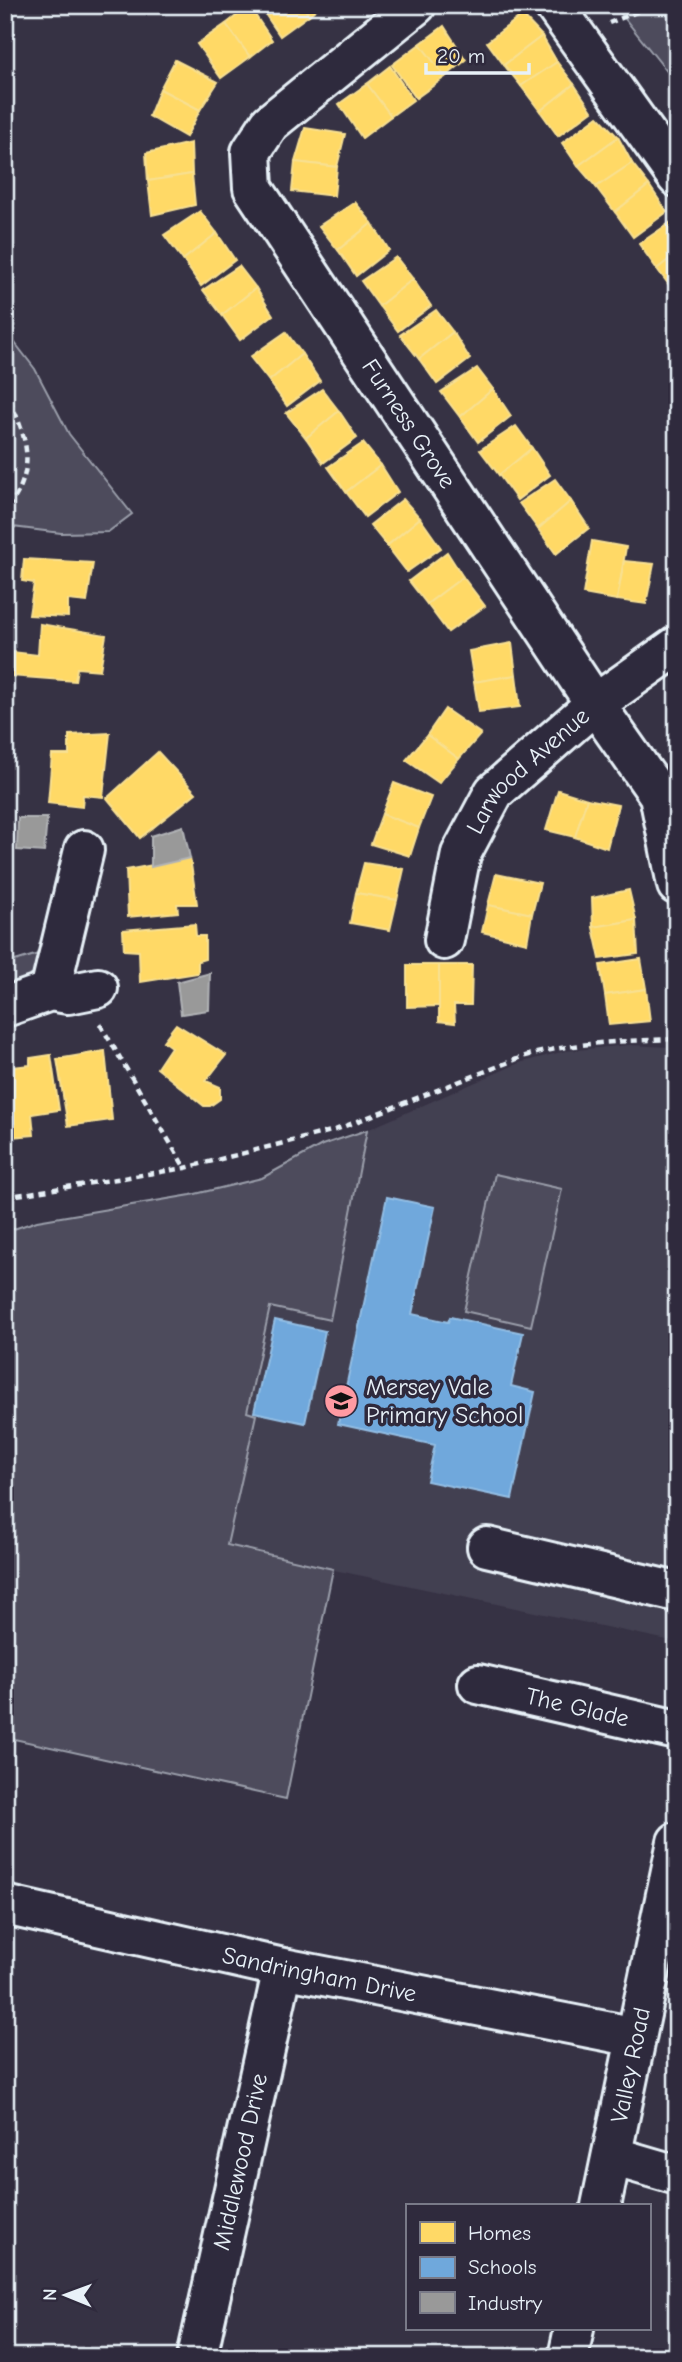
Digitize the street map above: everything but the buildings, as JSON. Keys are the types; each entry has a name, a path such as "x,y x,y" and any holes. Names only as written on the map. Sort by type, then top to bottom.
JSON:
{"street":[{"name":"Furness Grove","path":"416,5 270,123 251,152 253,188 595,704 659,795 677,885"},
{"path":"554,5 677,177"},
{"name":"Larwood Avenue","path":"444,940 461,854 494,792 595,704 677,646"},
{"path":"5,1007 76,990 60,945 84,850"},
{"path":"487,1547 677,1592"},
{"name":"The Glade","path":"478,1684 677,1730"},
{"name":"Valley Road","path":"601,2204 677,1842"},
{"name":"Sandringham Drive","path":"5,1905 283,1968 635,2037"},
{"name":"Middlewood Drive","path":"197,2357 283,1968"},
{"path":"612,2156 677,2175"},
{"path":"568,2357 574,2330"}],"path":[{"path":"575,36 654,5"},
{"path":"5,389 26,439 24,486 9,507 5,508"},
{"path":"76,990 185,1168"},
{"path":"5,1197 185,1168 335,1130 522,1057 553,1048 606,1041 677,1039"}],"shaded area":[{"path":"614,5 677,5 677,84"},
{"path":"5,330 35,369 69,434 132,514 108,532 61,533 5,526"},
{"path":"45,952 43,973 5,990 5,964"},
{"name":"Mersey Vale Primary School","path":"629,1045 669,1047 677,1082 677,1642 334,1570 286,1799 5,1737 5,1232 37,1221 191,1195 262,1178 322,1145 367,1130 519,1063 565,1051"},
{"path":"367,1130 330,1320 270,1307 247,1412 256,1415 227,1545 333,1569 286,1799 5,1737 5,1232 37,1221 191,1195 262,1178 322,1145"},
{"path":"495,1174 562,1189 531,1326 464,1311"}],"place":[{"name":"Mersey Vale Primary School","path":"341,1401"}]}
